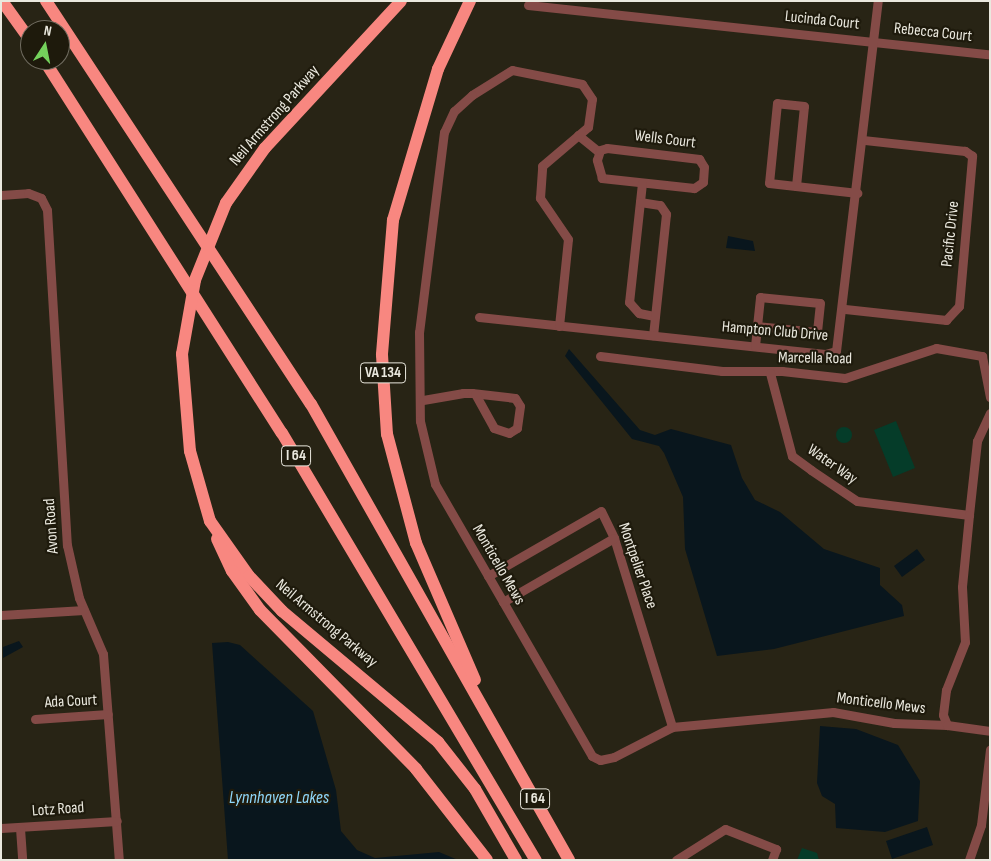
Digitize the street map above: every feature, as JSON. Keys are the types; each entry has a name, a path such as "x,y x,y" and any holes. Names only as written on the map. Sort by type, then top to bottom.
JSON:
{"highway":[{"path":"2,1 20,26"},
{"name":"I 64","path":"46,1 311,404 569,860"},
{"name":"Neil Armstrong Parkway","path":"401,1 265,148 226,203 195,280 182,354 190,450 210,521 270,600 438,742 475,789 516,860"},
{"name":"VA 134","path":"470,1 438,69 393,220 382,355 387,434 416,542 500,738"},
{"name":"I 64","path":"50,70 282,433 536,860"},
{"path":"210,521 232,571 260,610 416,769 487,860"}],"street":[{"name":"Hampton Club Drive","path":"479,317 755,346 834,352 841,341 878,1"},
{"name":"Lucinda Court","path":"528,5 873,41"},
{"name":"Rebecca Court","path":"873,41 990,54"},
{"name":"Monticello Mews","path":"559,326 568,239 540,198 542,166 590,123 588,90 580,84 547,80 537,72 512,70 498,76 454,111 444,132 420,332 423,400 420,421 435,484 592,756 600,760 614,757 672,727 833,712 894,723 947,725"},
{"path":"796,186 804,106 777,103 769,183 857,193"},
{"path":"578,135 599,152"},
{"name":"Pacific Drive","path":"845,309 946,320 959,306 972,156 965,151 863,140"},
{"name":"Wells Court","path":"605,148 697,158 704,164 703,182 697,188 602,178 596,168 599,152 605,148"},
{"path":"642,183 629,302 639,314 655,316"},
{"name":"Avon Road","path":"1,195 28,193 41,198 47,210 67,545 84,610 103,654 119,860"},
{"path":"640,202 660,205 666,214 653,335"},
{"path":"755,346 757,326 760,297 820,303 817,332 757,326"},
{"name":"Marcella Road","path":"600,356 770,373 851,377 921,351 944,349 982,356 990,397"},
{"name":"Water Way","path":"770,373 792,456 811,470 857,501 969,515"},
{"path":"423,400 475,394 518,401 517,428 509,433 494,428 475,394"},
{"path":"990,413 977,442 969,515 962,587 965,642 946,690 947,725 990,731"},
{"name":"Montpelier Place","path":"488,576 601,511 614,538 672,727"},
{"path":"503,602 614,538"},
{"path":"1,615 84,610"},
{"name":"Ada Court","path":"35,719 108,714"},
{"path":"969,860 981,825 988,794 990,750"},
{"name":"Lotz Road","path":"1,828 117,820"},
{"path":"20,828 22,860"},
{"path":"676,860 725,829 776,848 772,860"}],"green space":[{"path":"896,421 915,468 893,477 874,430"},
{"path":"844,427 850,429 852,435 850,441 844,443 838,441 836,435 838,429"},
{"path":"802,848 817,853 819,860 797,860"}],"water":[{"path":"728,236 753,241 755,251 726,248"},
{"path":"569,349 640,430 655,435 671,429 731,445 742,478 755,500 780,512 824,549 880,568 880,585 902,605 904,616 774,649 717,656 685,549 683,497 664,453 659,446 632,439 565,356"},
{"path":"917,549 925,560 902,577 894,566"},
{"path":"19,641 23,647 3,658 3,647"},
{"name":"Lynnhaven Lakes","path":"228,642 240,645 313,711 336,790 341,831 357,850 375,858 439,852 458,860 228,860 212,643"},
{"path":"820,726 856,729 898,745 920,781 918,821 885,832 836,828 835,804 822,796 817,783"},
{"path":"927,827 933,845 892,859 886,841"}]}
